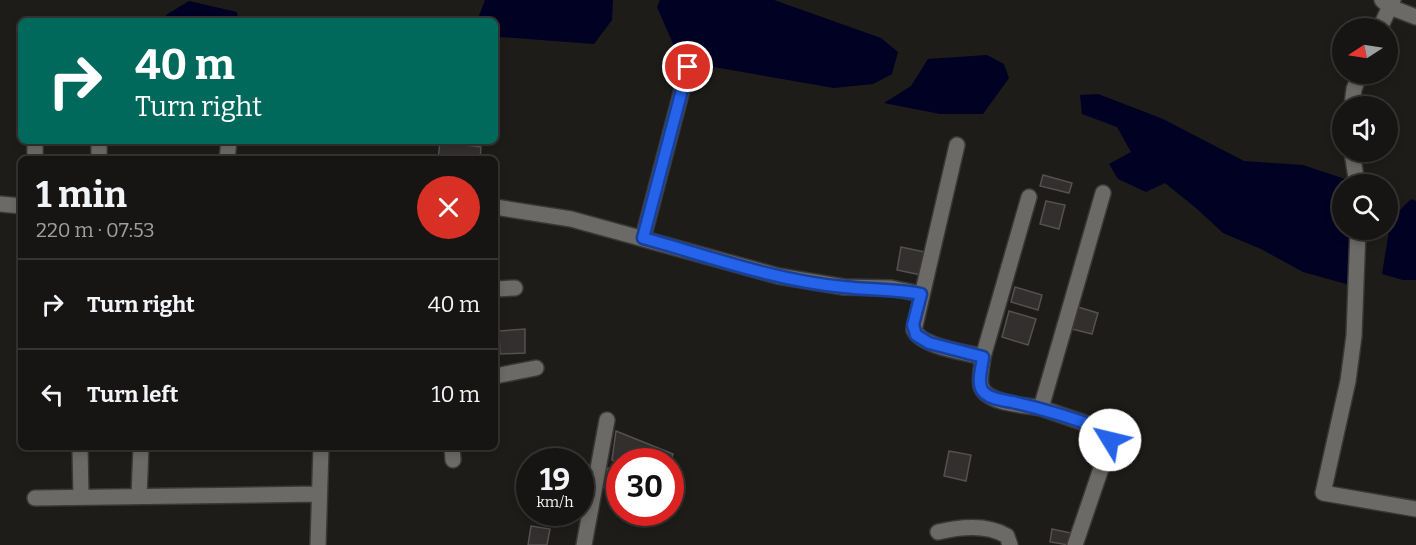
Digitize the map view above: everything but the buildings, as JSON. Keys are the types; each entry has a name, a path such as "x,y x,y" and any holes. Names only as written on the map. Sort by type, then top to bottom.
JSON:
{"street":[{"path":"1383,18 1388,2 1416,17"},
{"path":"643,238 688,67"},
{"path":"957,145 913,325 916,335 929,343 983,357"},
{"path":"1041,408 1102,192"},
{"path":"1029,196 983,357 980,380 982,389 988,396 1041,408 1096,427 1109,435 1107,451 1075,545"},
{"path":"0,204 18,206"},
{"path":"498,207 571,219 778,276 844,287 891,288 921,294"},
{"path":"1358,240 1354,336 1348,381 1323,493 1416,509"},
{"path":"498,289 515,288"},
{"path":"498,375 536,368"},
{"path":"584,545 607,420"},
{"path":"80,450 81,497"},
{"path":"139,496 141,450"},
{"path":"318,545 321,450"},
{"path":"35,498 318,494"},
{"path":"938,532 965,527 982,529 1002,533 1007,536 1010,545"}],"water":[{"path":"485,0 613,0 612,20 594,44 500,37 498,36 498,18 478,18"},
{"path":"660,0 774,0 881,38 898,52 892,74 873,84 834,88 714,67 674,46 657,7"},
{"path":"189,1 237,12 238,18 166,18 166,15"},
{"path":"987,55 1004,64 1009,78 983,114 940,114 884,103 911,86 928,59"},
{"path":"1098,94 1163,119 1244,161 1303,165 1332,175 1332,240 1354,240 1350,285 1303,272 1261,249 1223,233 1165,183 1146,192 1118,179 1109,164 1131,152 1117,127 1082,114 1080,95"},
{"path":"1411,199 1416,201 1416,280 1403,280 1382,274 1388,240 1398,240 1398,212"}],"route":[{"path":"688,67 643,238 778,276 844,287 891,288 921,294 913,325 916,335 929,343 983,357 980,380 982,389 988,396 1041,408 1096,427 1107,431 1110,440"}]}
